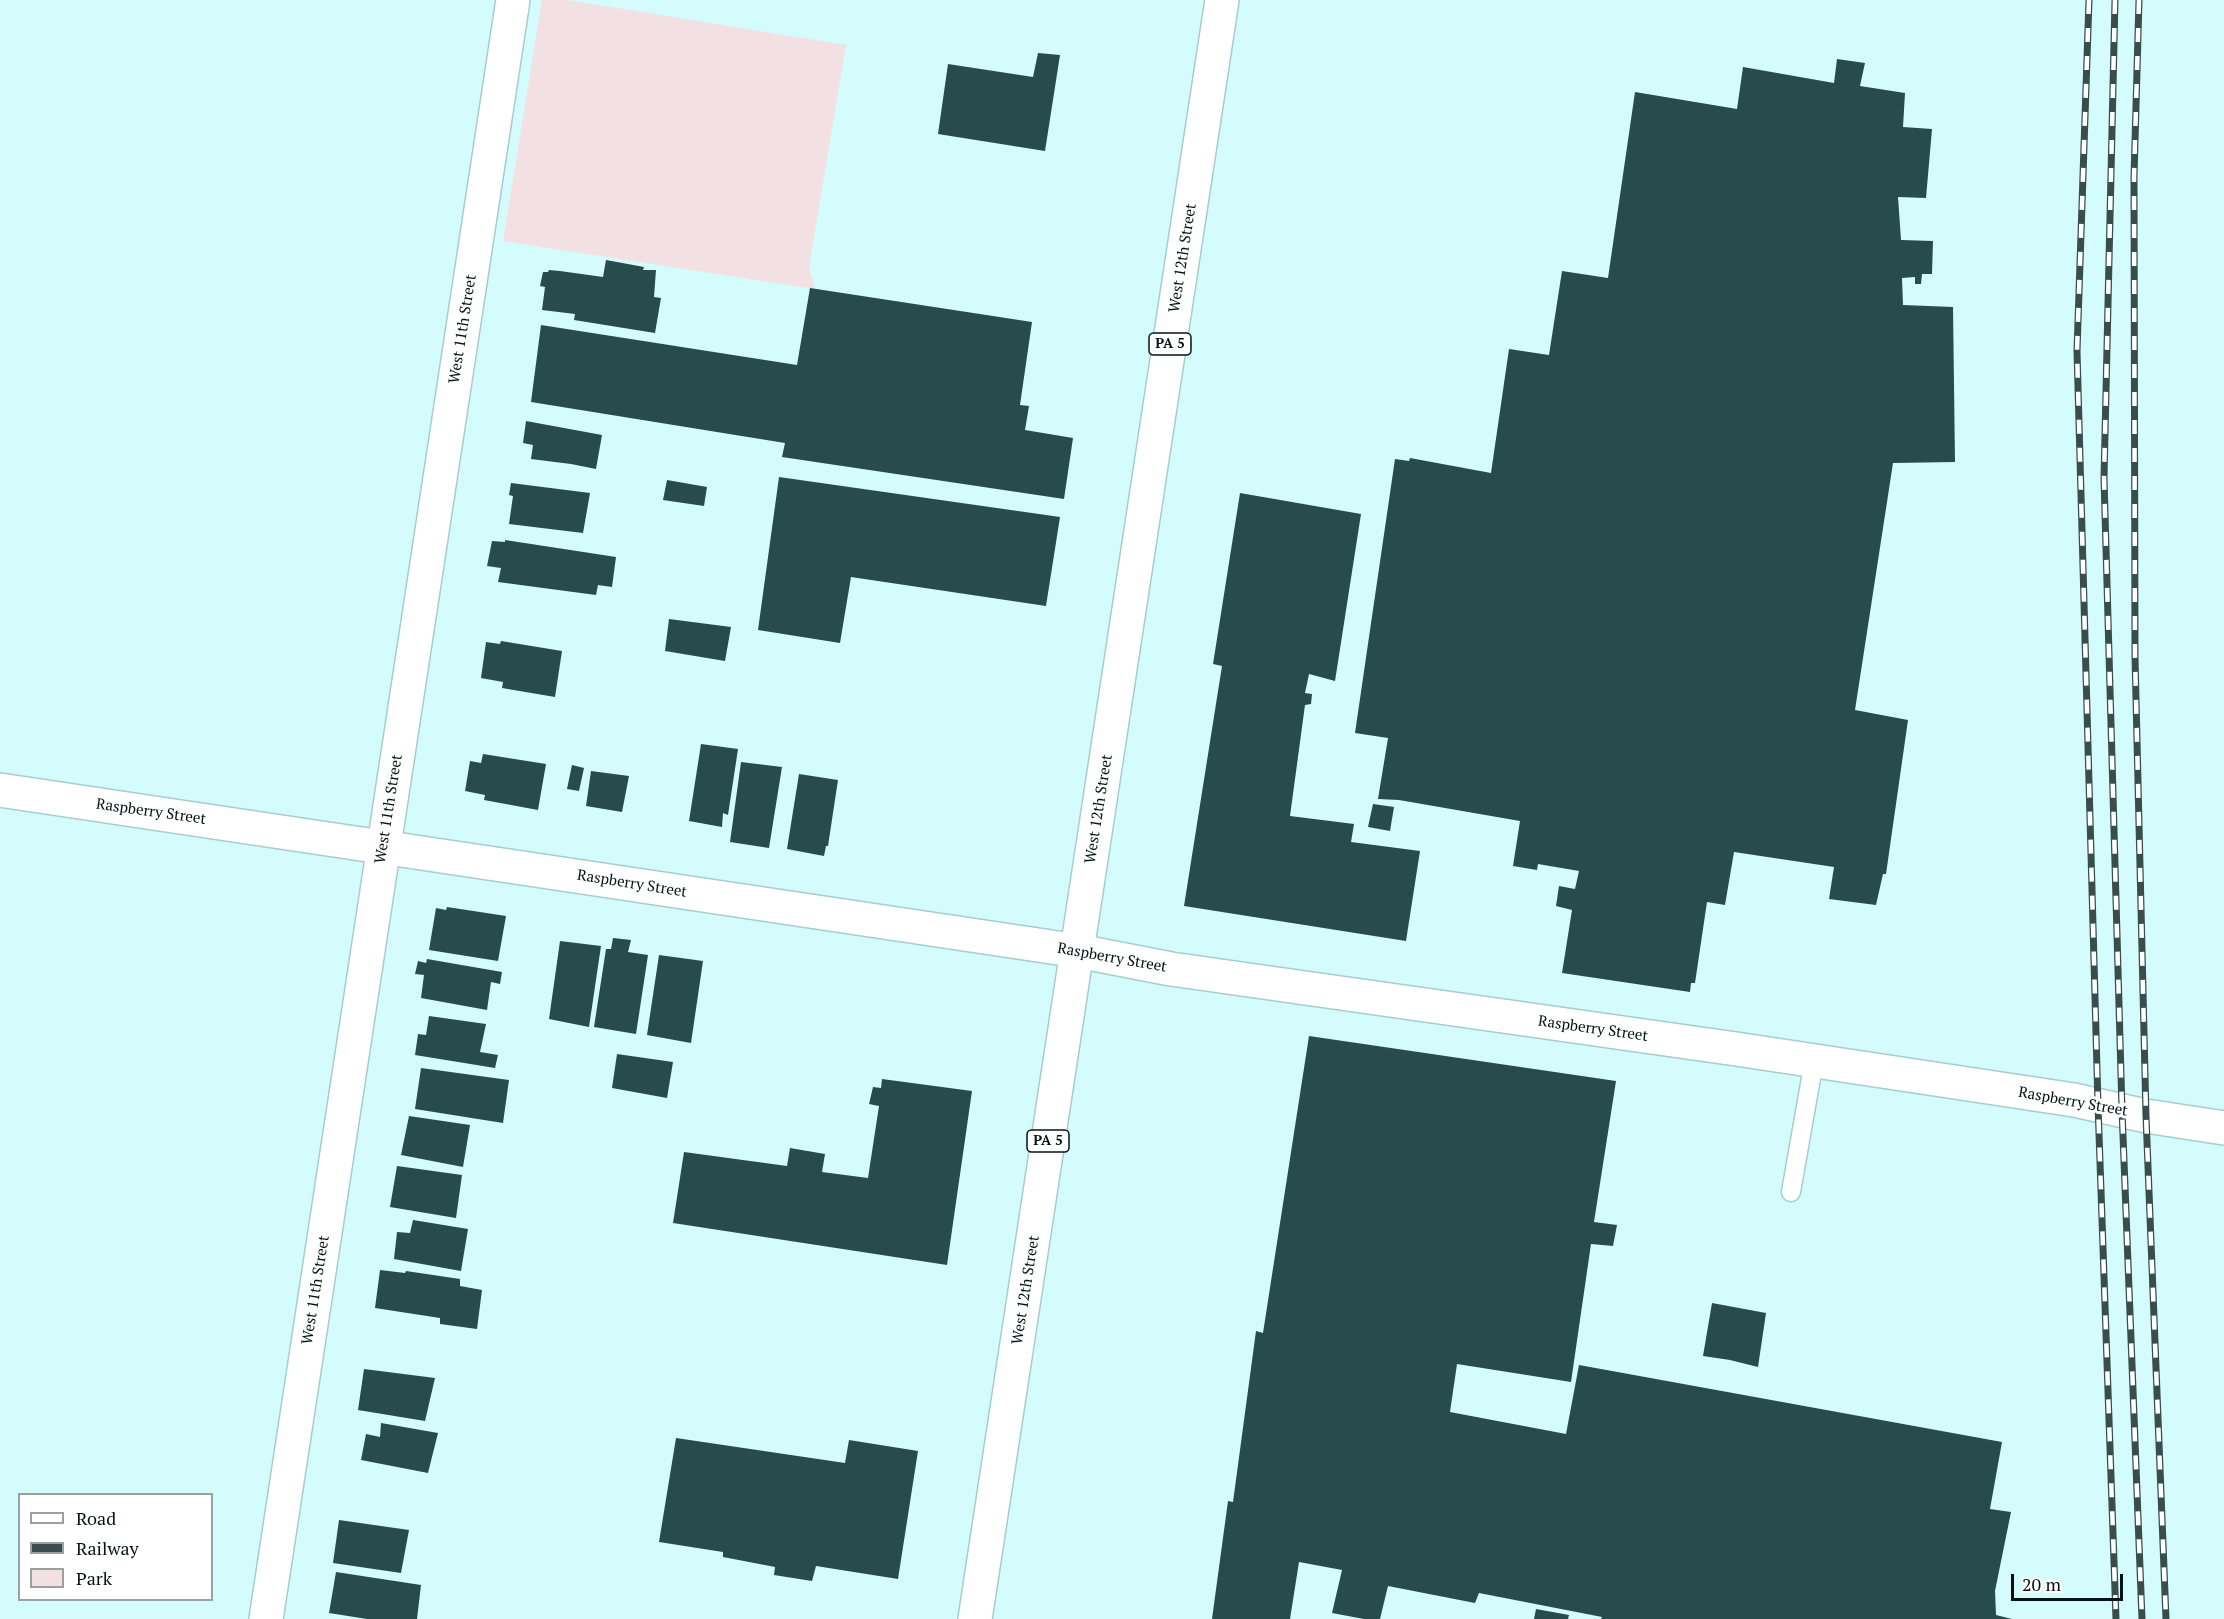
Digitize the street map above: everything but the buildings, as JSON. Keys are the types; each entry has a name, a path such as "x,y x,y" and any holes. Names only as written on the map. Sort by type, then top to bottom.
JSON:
{"street":[{"name":"West 11th Street","path":"266,1619 513,0"},
{"name":"West 12th Street","path":"975,1619 1222,0"},
{"name":"Raspberry Street","path":"0,790 1077,951 1171,969 2074,1100 2146,1116 2224,1128"}],"lane":[{"path":"1791,1192 1814,1061"}],"green space":[{"path":"542,0 568,0 846,45 809,267 815,289 503,241"}],"railway":[{"path":"2089,0 2077,351 2098,1105 2116,1619"},
{"path":"2115,0 2104,478 2122,1110 2142,1619"},
{"path":"2139,0 2134,177 2135,657 2146,1116 2166,1619"}]}
